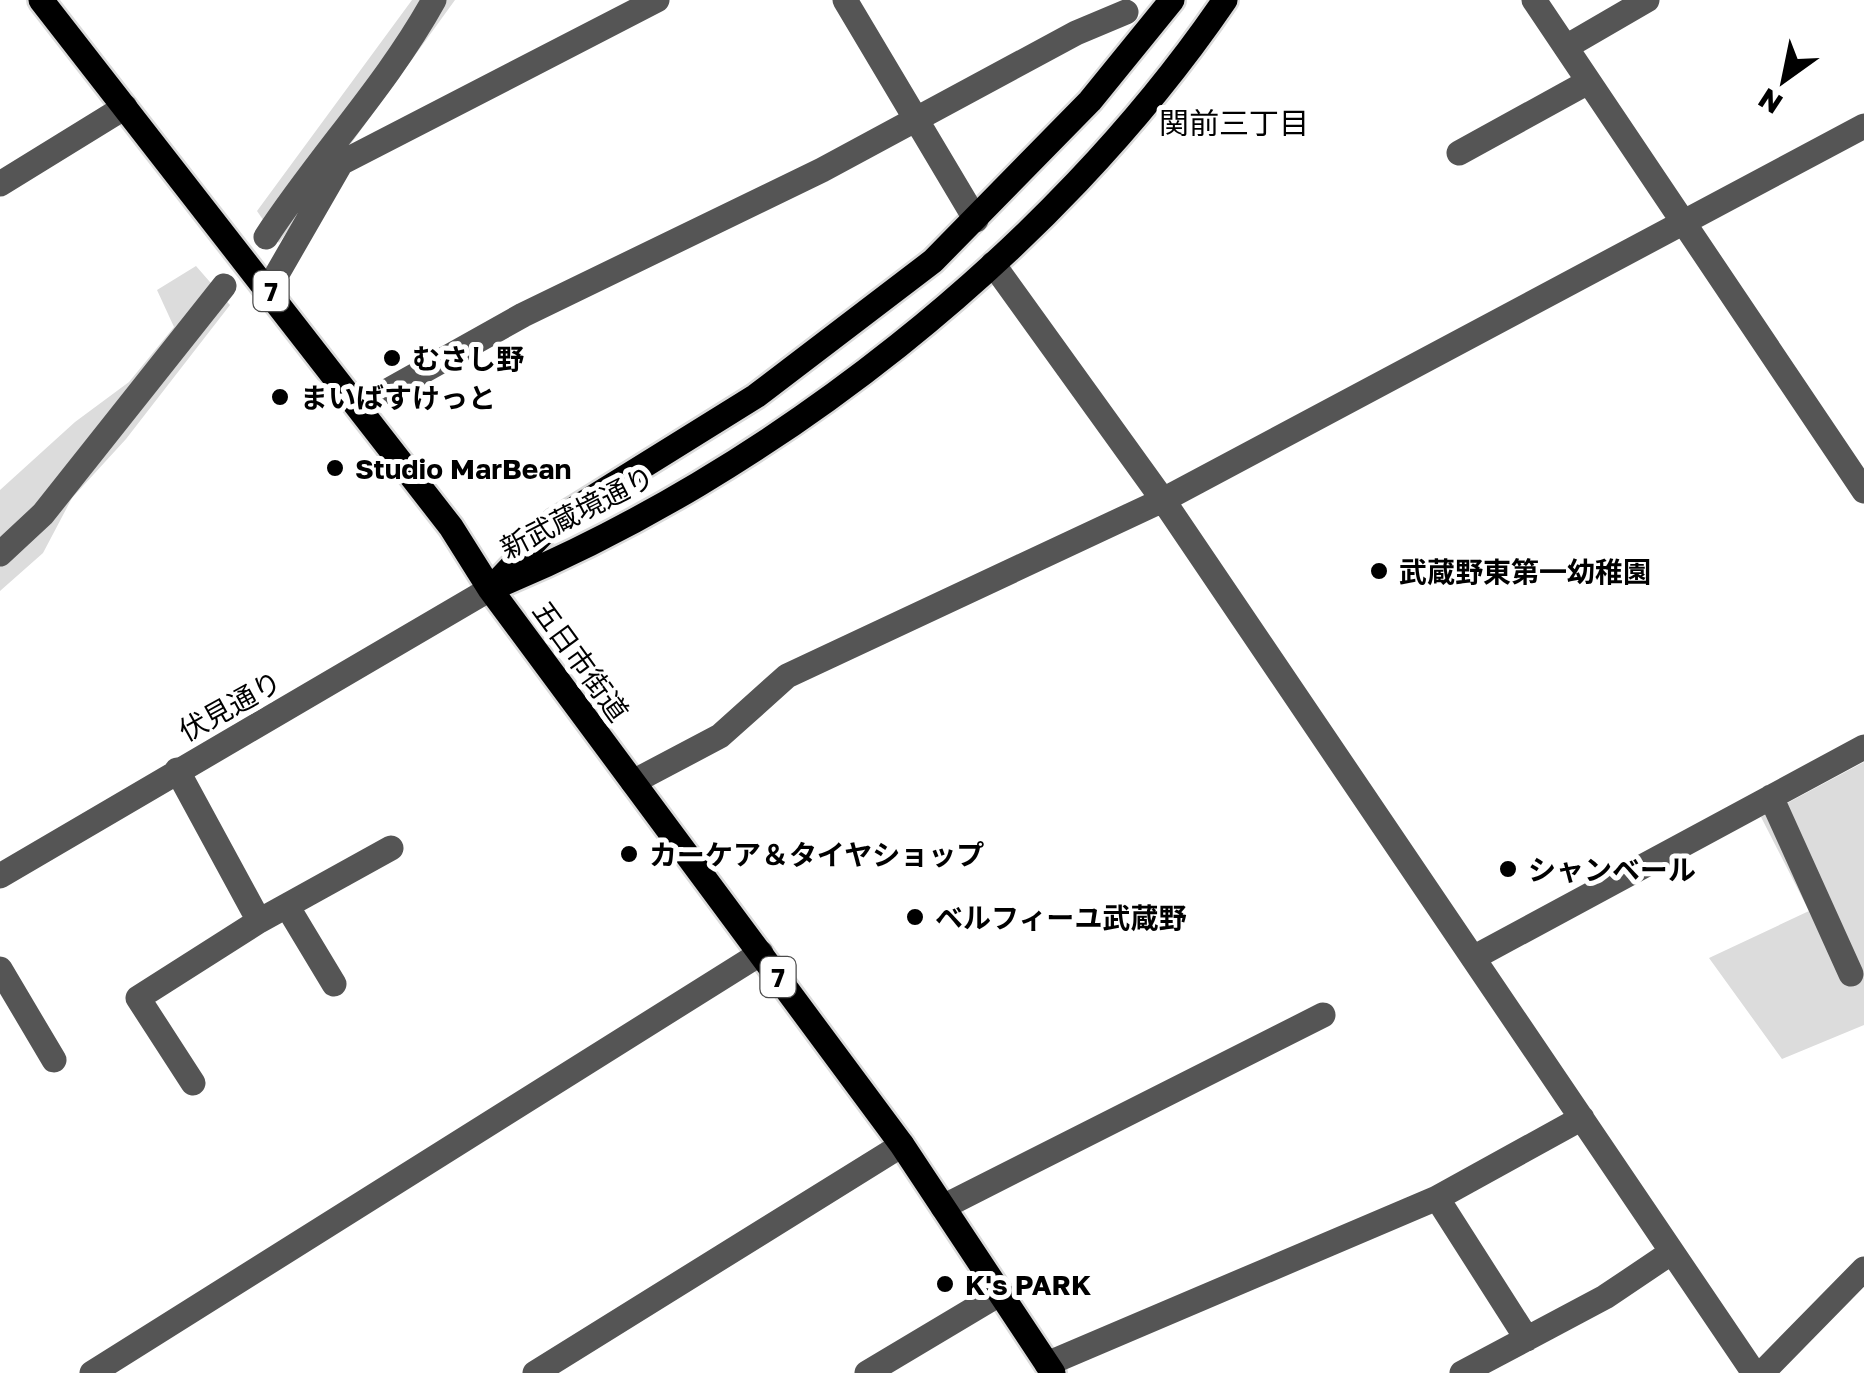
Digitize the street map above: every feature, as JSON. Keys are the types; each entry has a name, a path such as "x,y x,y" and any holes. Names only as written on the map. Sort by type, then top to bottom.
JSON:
{"main road":[{"name":"五日市街道","path":"41,0 269,288 451,527 490,589 902,1145 1050,1369"},
{"name":"新武蔵境通り","path":"490,589 556,521 703,432 817,354 976,220 1090,101 1172,0"},
{"name":"新武蔵境通り","path":"490,589 574,554 778,434 834,394 994,264 1105,150 1224,0"}],"street":[{"path":"266,237 323,154 394,68 434,0"},
{"path":"269,288 341,164 657,0"},
{"path":"845,0 976,220"},
{"path":"1534,0 1864,491"},
{"path":"1566,47 1647,0"},
{"path":"358,407 523,314 916,120 1076,33 1126,12"},
{"path":"1458,153 1588,82"},
{"path":"0,184 126,107"},
{"path":"633,782 720,736 787,676 1163,500 1684,226 1864,126"},
{"path":"994,264 1163,500 1754,1373"},
{"path":"0,554 43,514 224,286"},
{"name":"伏見通り","path":"0,876 490,589"},
{"path":"1472,958 1864,747"},
{"path":"177,770 259,921"},
{"path":"1771,797 1851,974"},
{"path":"193,1083 138,998 259,921 392,848"},
{"path":"287,906 334,984"},
{"path":"92,1373 760,953"},
{"path":"0,969 54,1060"},
{"path":"944,1207 1323,1016"},
{"path":"1050,1369 1437,1198 1582,1118"},
{"path":"535,1373 902,1145"},
{"path":"1437,1198 1527,1339"},
{"path":"1462,1373 1605,1298 1672,1252"},
{"path":"1762,1373 1864,1269"},
{"path":"867,1373 1000,1293"}],"shaded area":[{"path":"412,0 455,0 279,243 257,211"},
{"path":"196,266 230,305 126,439 72,498 43,553 0,591 0,490 75,422 129,382 174,327 157,290"},
{"path":"1864,762 1864,1025 1782,1059 1709,958 1809,911 1761,817"}],"place":[{"name":"むさし野","path":"392,358"},
{"name":"まいばすけっと","path":"280,397"},
{"name":"Studio MarBean","path":"335,468"},
{"name":"武蔵野東第一幼稚園","path":"1379,571"},
{"name":"カーケア＆タイヤショップ","path":"629,854"},
{"name":"シャンベール","path":"1508,869"},
{"name":"ベルフィーユ武蔵野","path":"915,917"},
{"name":"K's PARK","path":"945,1284"}],"district":[{"name":"関前三丁目","path":"1234,123"}]}
